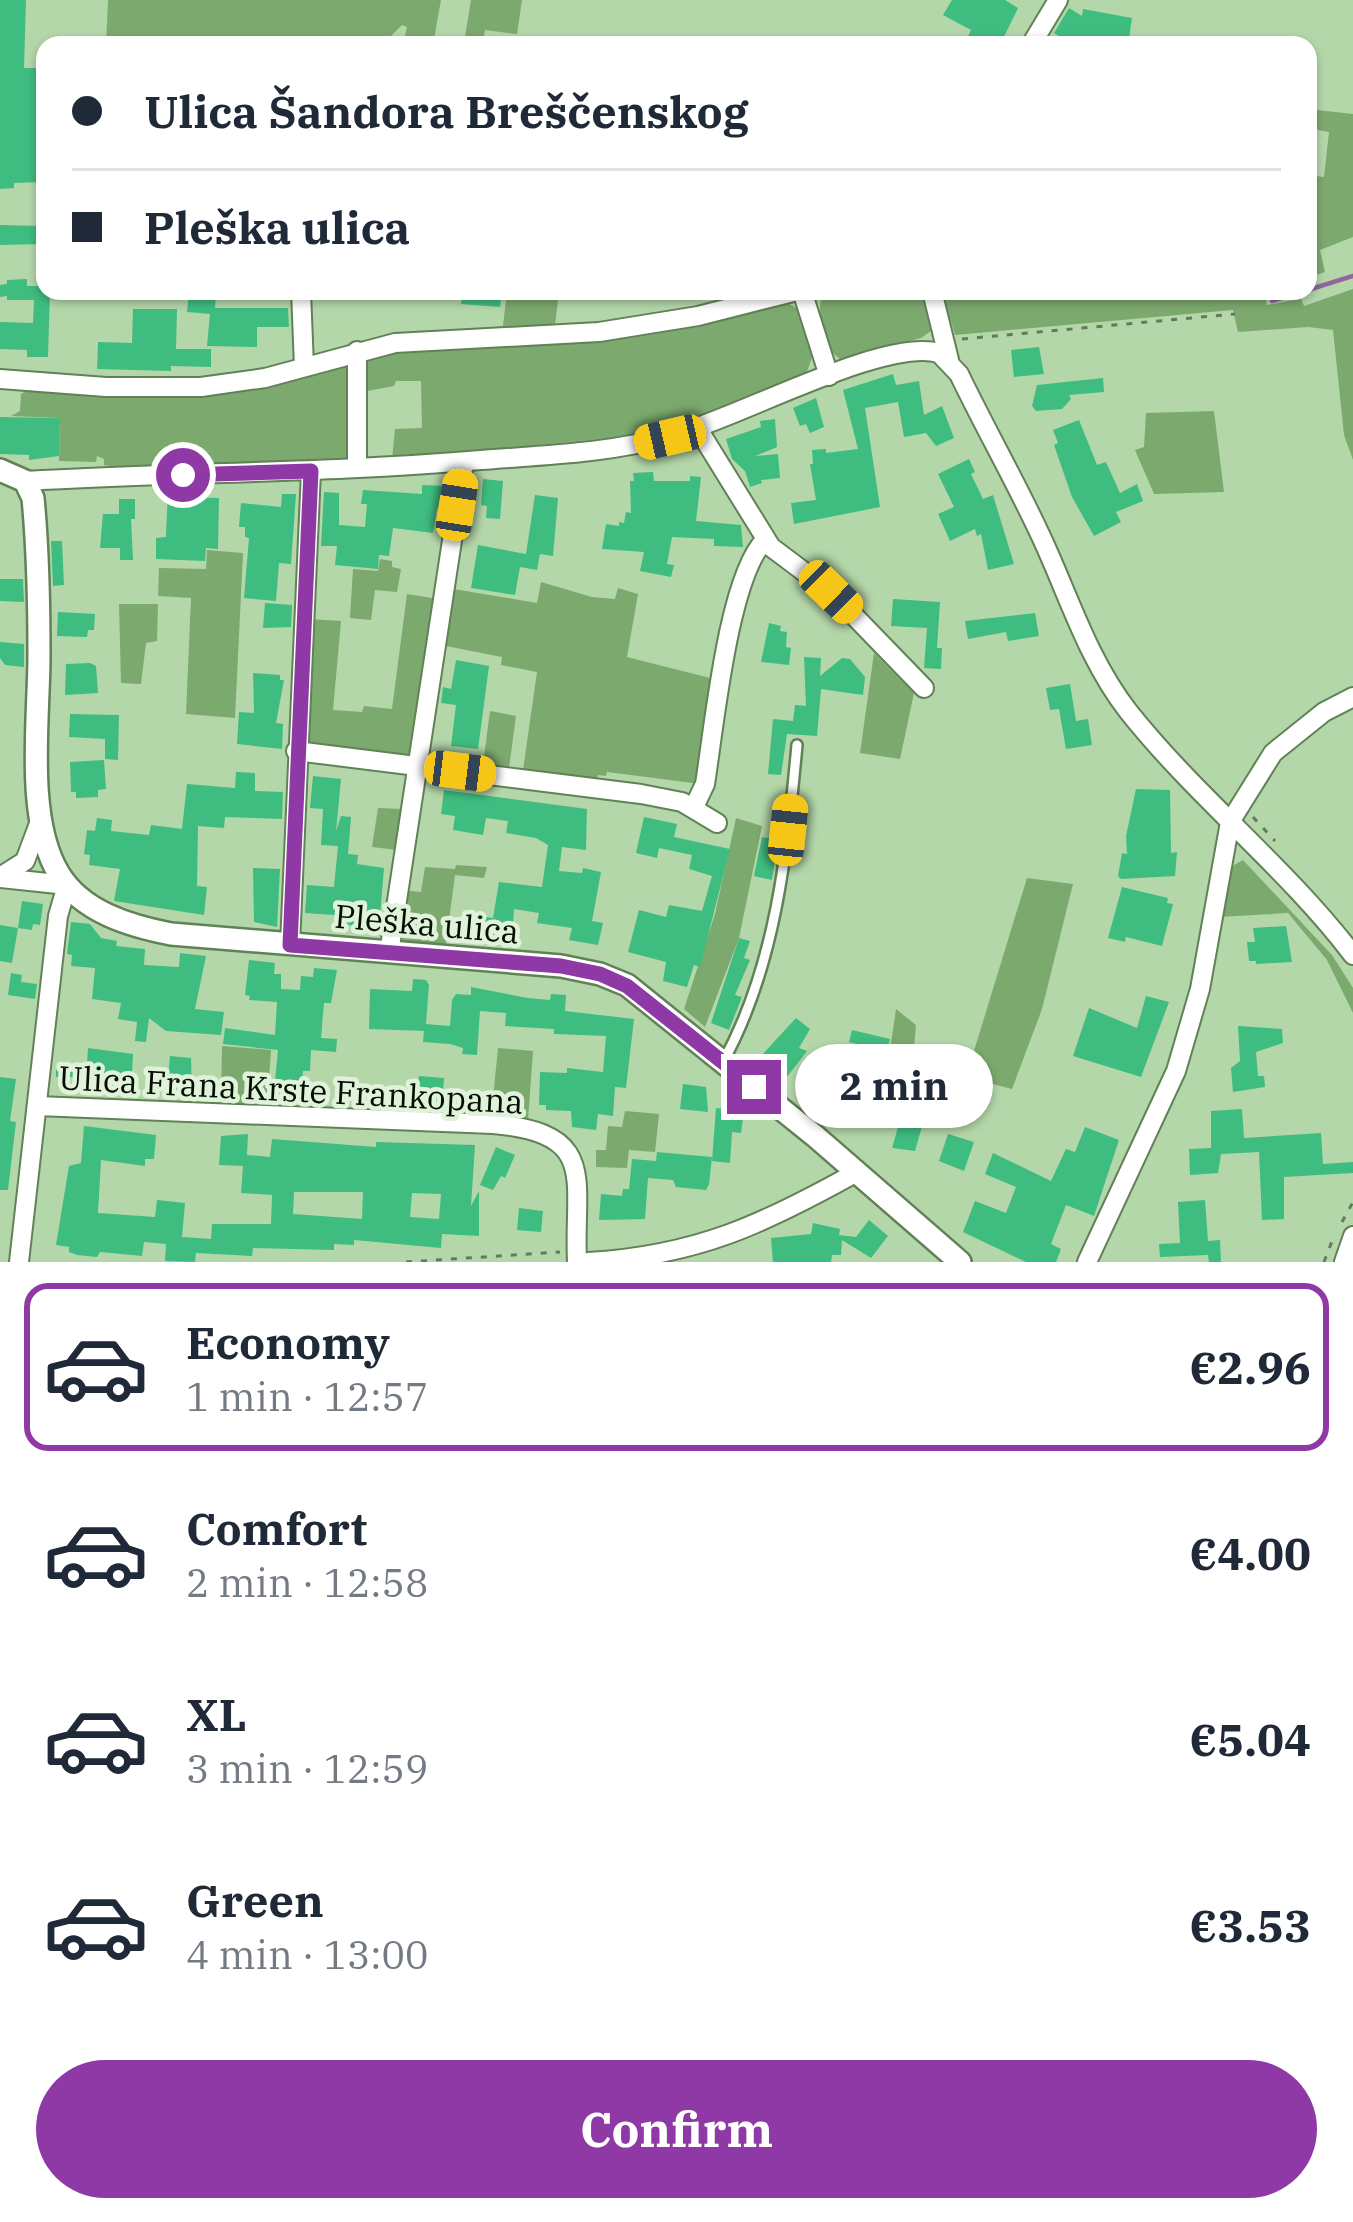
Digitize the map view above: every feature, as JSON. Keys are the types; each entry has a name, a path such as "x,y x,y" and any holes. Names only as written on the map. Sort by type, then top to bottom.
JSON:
{"street":[{"path":"1036,36 1058,0"},
{"path":"301,300 304,367"},
{"path":"0,379 170,388 244,382 407,342 599,332 763,300"},
{"path":"803,300 829,376"},
{"path":"934,300 946,350 1039,531 1110,684 1147,734 1328,922 1353,955"},
{"path":"0,470 25,481 311,471 613,448 698,429 829,376 910,352 946,350"},
{"path":"357,352 357,468"},
{"path":"698,429 765,541 831,592 924,688"},
{"path":"389,953 464,462"},
{"path":"290,945 311,471"},
{"path":"19,1262 58,916 67,885 50,854 40,818 36,530 33,498 25,481"},
{"path":"694,807 705,784 739,594 749,561 765,541"},
{"path":"1087,1262 1176,1071 1200,989 1230,822 1273,753 1324,712 1353,697"},
{"path":"296,751 641,794 694,807 717,823"},
{"path":"0,878 26,861 40,818"},
{"path":"0,878 67,885"},
{"name":"Pleška ulica","path":"67,885 95,908 148,929 561,966 600,974 627,986 723,1062 960,1262"},
{"name":"Ulica Frana Krste Frankopana","path":"37,1106 493,1124 536,1130 562,1147 575,1166 580,1258"},
{"path":"580,1258 657,1256 706,1245 793,1208 857,1172"},
{"path":"1344,1262 1353,1236"}],"lane":[{"path":"723,1062 748,1013 770,934 797,745"}],"path":[{"path":"946,350 1234,314"},
{"path":"406,1262 580,1258"}],"green space":[{"path":"108,0 441,0 435,36 405,36 407,27 402,25 391,36 106,36"},
{"path":"471,0 522,0 517,34 485,30 484,36 465,36"},
{"path":"1317,110 1353,114 1353,237 1320,250 1325,272 1317,275 1317,176 1324,177 1329,132 1317,130"},
{"path":"1353,289 1353,460 1344,435 1333,330 1238,332 1233,310 955,335 942,300 1267,300 1266,305 1301,300 1304,306"},
{"path":"506,300 558,300 555,325 503,326"},
{"path":"822,300 928,300 931,331 921,338 840,359 828,346"},
{"path":"788,303 803,312 816,355 807,372 693,422 656,433 392,460 395,429 422,428 421,381 396,381 394,386 362,392 367,361 378,352"},
{"path":"345,365 349,369 349,455 341,462 132,470 104,465 104,459 97,456 96,462 59,461 60,418 11,416 20,411 21,394 31,388 170,395"},
{"path":"1214,411 1224,492 1154,494 1135,450 1144,447 1146,413"},
{"path":"207,550 243,553 235,718 186,714 191,598 158,596 159,568 206,569"},
{"path":"380,559 401,569 397,592 375,590 371,620 350,618 353,569 378,571"},
{"path":"541,582 592,597 615,599 618,588 638,594 627,657 718,680 701,784 607,772 597,780 523,770 537,672 501,665 502,657 441,645 448,588 537,603"},
{"path":"407,594 438,599 410,759 320,746 301,738 309,619 341,621 333,710 392,709"},
{"path":"119,604 158,604 157,641 146,643 141,684 121,683"},
{"path":"874,653 914,693 900,759 860,753"},
{"path":"490,711 516,716 509,768 483,765"},
{"path":"378,808 403,809 397,850 372,847"},
{"path":"736,818 762,826 739,938 705,1027 684,1009 715,914"},
{"path":"1243,860 1332,955 1353,988 1353,1013 1327,960 1288,913 1219,917 1229,868"},
{"path":"456,865 487,867 484,878 455,875 445,951 406,942 398,930 401,890 421,892 425,867 455,869"},
{"path":"1027,878 1073,884 1042,1009 1012,1089 966,1077"},
{"path":"896,1009 916,1025 914,1047 936,1056 932,1073 888,1064"},
{"path":"222,1046 271,1050 267,1108 221,1106"},
{"path":"498,1048 533,1051 528,1120 451,1113 452,1097 493,1098"},
{"path":"625,1111 659,1114 655,1152 629,1150 627,1168 596,1167 596,1150 606,1150 608,1126 622,1127"}],"building":[{"path":"0,0 26,0 24,68 36,68 36,182 0,189"},
{"path":"952,0 1005,0 1018,8 1004,36 968,36 971,30 943,15"},
{"path":"1069,8 1082,16 1083,9 1132,18 1129,36 1054,33"},
{"path":"0,225 36,226 36,244 0,245"},
{"path":"27,279 27,286 36,286 36,300 50,300 48,357 0,349 0,322 33,323 34,300 0,297 0,285"},
{"path":"188,300 216,300 215,308 288,308 289,327 257,327 257,347 207,346 210,314 187,312"},
{"path":"461,300 501,300 500,307 461,304"},
{"path":"133,309 177,309 176,349 211,349 211,367 97,369 98,342 132,343"},
{"path":"1039,347 1044,374 1014,377 1011,350"},
{"path":"893,374 896,385 919,381 924,415 942,406 954,438 936,446 926,433 904,437 898,402 865,408 880,507 794,524 791,503 816,500 812,450 858,449 843,390"},
{"path":"1103,378 1104,392 1069,395 1062,409 1036,411 1032,406 1037,385"},
{"path":"816,398 824,427 810,433 806,424 800,426 793,408"},
{"path":"0,417 60,418 59,456 29,460 29,455 0,454"},
{"path":"775,419 777,447 755,456 778,454 780,478 750,487 726,439 761,427 760,421"},
{"path":"1079,420 1097,465 1106,462 1120,493 1137,484 1143,501 1116,512 1121,522 1094,536 1072,497 1054,445 1058,443 1053,430"},
{"path":"969,459 983,499 993,495 1014,564 988,570 981,534 977,536 975,529 950,541 938,514 954,507 938,474"},
{"path":"653,472 654,481 701,477 696,521 741,525 743,547 714,546 714,539 672,537 667,564 674,565 671,577 640,571 644,552 602,549 606,524 619,526 626,512 631,513 633,473"},
{"path":"483,479 503,481 500,519 486,518 487,506 481,505"},
{"path":"422,485 446,486 433,533 393,528 389,556 379,555 378,569 335,565 337,546 321,546 324,492 339,493 339,525 365,527 363,490 422,494"},
{"path":"168,489 186,490 186,497 219,498 218,549 206,548 205,561 156,559 156,538 166,537"},
{"path":"282,494 296,494 291,564 279,563 276,601 244,598 249,538 245,527 239,527 241,503 281,507"},
{"path":"535,495 558,498 553,556 540,554 537,570 520,567 515,595 471,588 478,545 526,554"},
{"path":"119,499 135,499 133,560 120,560 120,548 100,548 103,514 119,514"},
{"path":"51,541 62,541 64,585 53,586"},
{"path":"0,579 23,579 24,602 0,601"},
{"path":"893,599 940,602 937,648 942,648 941,669 924,668 927,628 891,626"},
{"path":"265,603 292,605 291,627 263,628"},
{"path":"58,612 95,614 94,630 88,630 87,637 57,636"},
{"path":"1035,613 1039,636 1008,641 1006,632 968,639 965,621"},
{"path":"769,623 787,632 789,665 761,662"},
{"path":"0,642 24,644 24,667 5,665"},
{"path":"804,657 821,658 820,676 842,658 850,659 865,677 863,695 821,689 817,736 787,734 781,775 768,774 773,719 793,721 795,705 806,706"},
{"path":"456,660 489,666 478,749 451,746 456,705 441,703 443,687 451,689"},
{"path":"66,664 96,666 98,693 65,695"},
{"path":"253,673 280,675 284,680 276,723 283,724 282,749 237,744 239,712 254,713"},
{"path":"1070,684 1076,721 1088,719 1092,745 1066,749 1059,709 1050,710 1046,688"},
{"path":"70,714 119,715 118,760 105,759 105,739 69,737"},
{"path":"104,760 106,789 98,790 98,797 76,798 76,792 71,792 70,762"},
{"path":"236,772 255,773 255,791 283,792 282,819 225,817 224,828 198,826 197,886 207,887 204,915 114,901 120,869 89,865 90,855 84,854 87,830 95,831 97,818 112,820 111,831 149,835 151,825 182,829 187,784 235,788"},
{"path":"313,776 341,779 336,831 341,816 351,817 348,854 358,855 357,864 384,868 379,928 346,925 347,916 305,913 307,885 334,887 338,846 321,845 323,809 310,808"},
{"path":"1136,789 1170,790 1175,876 1118,876 1122,853 1127,854"},
{"path":"444,790 587,809 586,850 562,847 559,871 601,872 592,921 603,923 598,945 569,940 572,928 537,923 539,913 514,909 512,943 471,939 473,915 493,918 499,882 542,887 548,845 506,833 508,821 486,818 483,835 453,830 455,816 441,814"},
{"path":"644,817 677,824 674,837 730,849 700,967 694,965 687,987 663,981 666,962 628,952 639,910 666,917 669,905 702,911 712,876 689,869 692,855 659,848 657,858 636,853"},
{"path":"762,837 778,840 772,880 754,876"},
{"path":"253,868 280,869 277,927 254,922"},
{"path":"1122,887 1168,898 1167,903 1173,904 1162,946 1126,937 1125,942 1108,938"},
{"path":"22,901 43,904 40,925 33,924 32,930 18,928"},
{"path":"71,922 90,924 101,938 117,941 116,946 145,949 144,965 179,967 180,953 206,956 195,1009 224,1012 221,1035 166,1031 149,1018 146,1042 135,1041 137,1022 118,1019 121,1003 92,999 95,968 71,966 72,955 67,954"},
{"path":"0,925 18,928 12,963 0,961"},
{"path":"1286,926 1292,962 1249,961 1247,942 1255,942 1253,928"},
{"path":"739,938 750,941 744,958 750,960 735,995 742,997 729,1030 711,1023"},
{"path":"249,960 275,963 281,989 300,990 301,976 313,977 314,968 337,970 331,1003 324,1003 321,1038 337,1039 336,1052 311,1050 301,1095 279,1093 275,1081 278,1050 223,1044 225,1028 275,1035 277,1002 249,1000 245,995"},
{"path":"11,973 22,975 21,982 37,984 35,999 8,995"},
{"path":"413,979 426,980 429,985 426,1024 450,1026 452,1000 456,994 471,995 471,987 550,1000 551,994 566,995 565,1011 634,1019 626,1088 615,1087 613,1116 598,1114 596,1130 572,1127 571,1111 546,1110 546,1105 539,1105 540,1072 567,1073 567,1068 603,1072 606,1036 505,1026 506,1013 480,1011 477,1055 462,1054 463,1048 450,1044 423,1042 424,1031 369,1029 370,989 412,991"},
{"path":"1146,996 1169,1002 1141,1077 1073,1056 1089,1008 1137,1028"},
{"path":"796,1018 810,1029 799,1048 807,1051 787,1077 762,1055"},
{"path":"1238,1026 1282,1029 1283,1043 1256,1052 1258,1076 1264,1076 1265,1087 1233,1092 1231,1068 1240,1061"},
{"path":"852,1030 890,1039 868,1125 844,1118 846,1110 841,1108 848,1080 862,1084 872,1048 849,1042"},
{"path":"88,1048 133,1054 132,1074 115,1075 115,1083 56,1077 56,1065 87,1065"},
{"path":"170,1056 191,1058 192,1092 167,1090"},
{"path":"817,1061 828,1065 814,1109 802,1105"},
{"path":"419,1076 444,1078 442,1103 416,1101"},
{"path":"0,1077 16,1079 8,1190 0,1190"},
{"path":"683,1084 706,1087 708,1112 680,1109"},
{"path":"716,1108 744,1111 741,1133 732,1132 730,1163 712,1161"},
{"path":"1242,1109 1244,1138 1321,1133 1323,1164 1353,1162 1353,1173 1284,1177 1284,1219 1262,1220 1259,1152 1221,1154 1218,1173 1190,1175 1189,1149 1211,1148 1211,1111"},
{"path":"903,1110 925,1116 915,1151 892,1148"},
{"path":"84,1126 156,1135 154,1159 145,1159 145,1166 101,1160 98,1213 155,1217 157,1200 185,1203 182,1237 211,1239 212,1224 271,1224 272,1195 241,1193 243,1166 219,1165 221,1136 248,1134 247,1155 270,1157 272,1139 376,1147 376,1142 475,1145 471,1206 479,1191 479,1236 442,1234 441,1248 354,1240 354,1245 334,1244 334,1250 253,1248 252,1256 196,1253 195,1262 165,1261 166,1244 144,1242 142,1256 77,1255 69,1247 56,1245 69,1166 81,1163","holes":["294,1192 363,1192 362,1219 293,1214","412,1193 441,1194 439,1219 410,1217"]},
{"path":"1085,1127 1119,1140 1094,1216 1066,1205 1051,1244 1061,1249 1056,1262 1026,1262 963,1232 975,1201 1006,1213 1016,1187 985,1174 993,1153 1051,1181 1066,1149 1075,1152"},
{"path":"948,1134 974,1142 964,1171 939,1161"},
{"path":"496,1147 515,1155 505,1178 501,1176 493,1190 480,1185"},
{"path":"657,1152 712,1157 706,1190 648,1178 645,1219 599,1220 601,1194 622,1196 623,1189 629,1189 632,1159 656,1161"},
{"path":"1205,1200 1208,1241 1220,1240 1221,1262 1209,1262 1208,1255 1160,1257 1159,1244 1180,1243 1178,1202"},
{"path":"519,1208 543,1211 541,1232 517,1230"},
{"path":"869,1220 888,1236 871,1258 842,1240 841,1255 832,1255 831,1262 773,1262 771,1238 811,1234 813,1223 856,1237"}],"waterway":[{"path":"1317,287 1353,276"}],"route":[{"path":"183,475 311,471 290,945 561,966 600,974 627,986 754,1087"}]}
